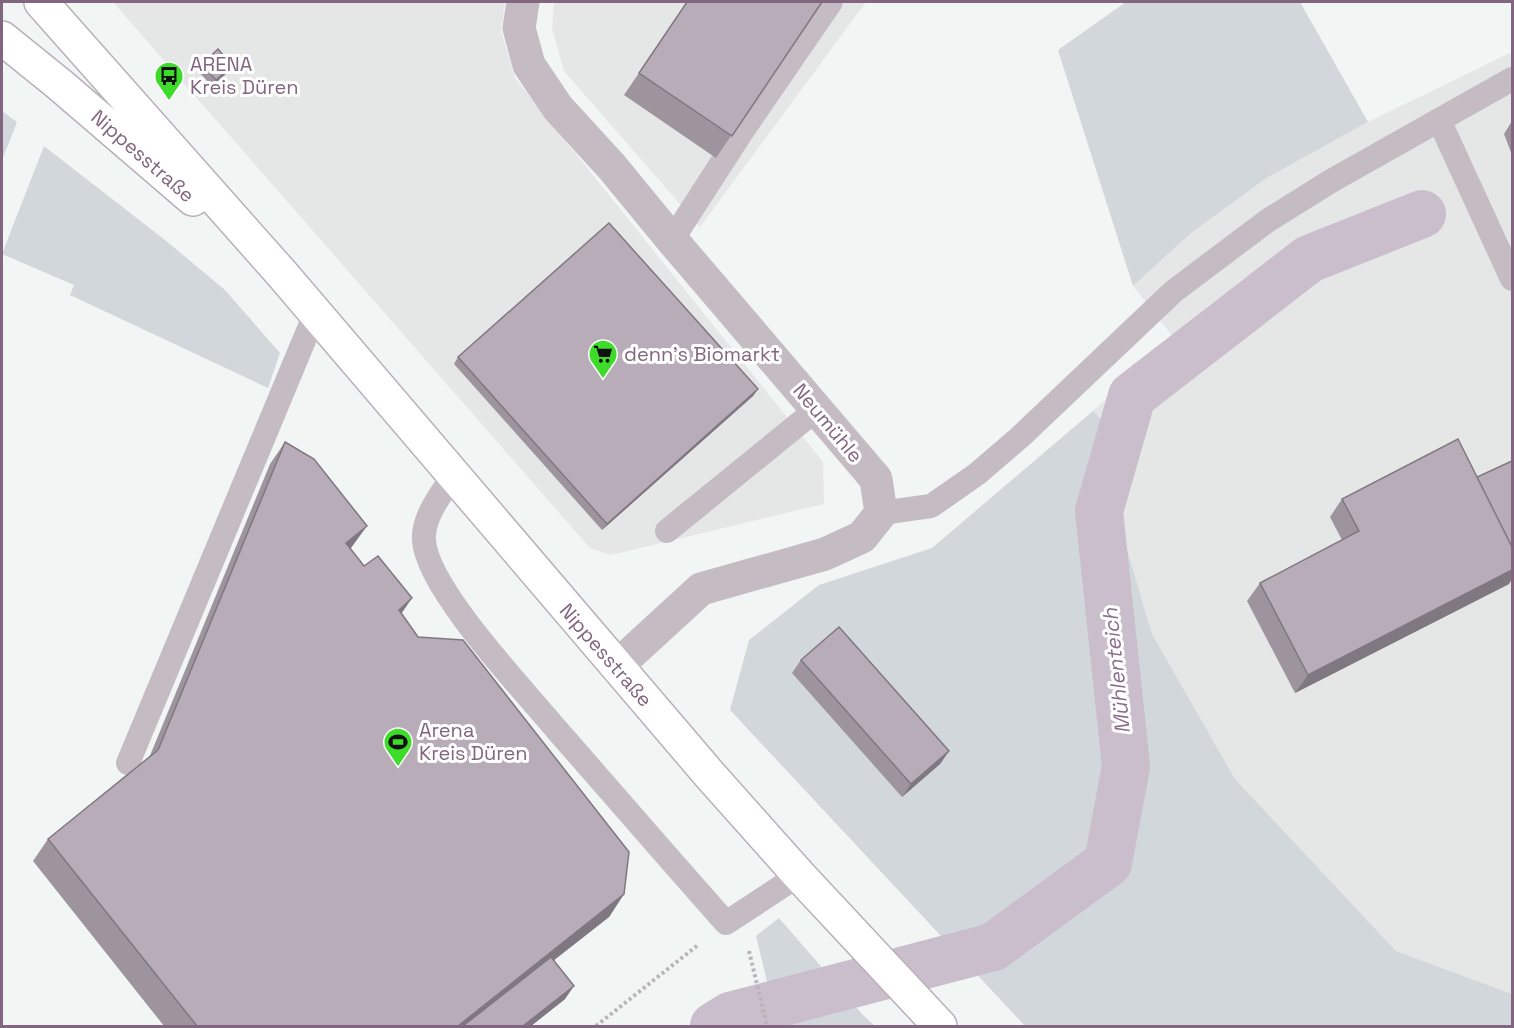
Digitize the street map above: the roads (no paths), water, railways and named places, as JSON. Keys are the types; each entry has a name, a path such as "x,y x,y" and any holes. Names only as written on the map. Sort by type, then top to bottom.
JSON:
{"street":[{"name":"Nippesstraße","path":"41,2 283,275 616,667 799,875 940,1026"},
{"name":"Neumühle","path":"523,2 519,28 529,65 558,108 612,167 876,479 881,513"},
{"name":"Nippesstraße","path":"2,38 283,275"},
{"path":"616,667 701,589 825,554 862,537 881,513"}],"lane":[{"path":"672,240 741,133 831,2"},
{"path":"881,513 931,506 977,474 1020,437 1174,291 1267,221 1331,181 1512,79"},
{"path":"1439,120 1512,279"},
{"path":"129,763 315,314"},
{"path":"667,531 817,409"},
{"path":"453,476 430,510 423,540 430,566 476,633 620,804 726,922 799,875"}],"waterway":[{"name":"Mühlenteich","path":"714,1026 730,1016 993,947 1108,863 1126,766 1099,511 1132,396 1309,259 1422,214"}],"place":[{"name":"ARENA Kreis Düren","path":"169,102"},
{"name":"denn's Biomarkt","path":"603,380"},
{"name":"Arena Kreis Düren","path":"398,768"}]}
